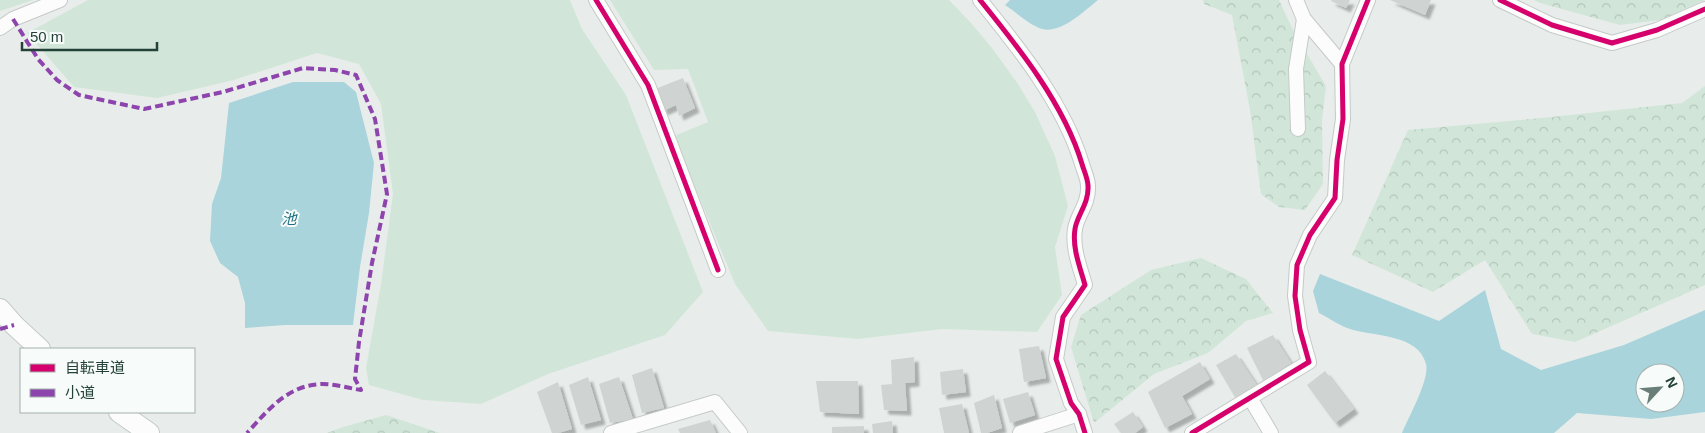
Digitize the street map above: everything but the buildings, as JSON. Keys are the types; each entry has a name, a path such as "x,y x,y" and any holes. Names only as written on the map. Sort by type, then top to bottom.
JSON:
{"main road":[{"path":"0,309 39,348"},
{"path":"120,413 149,433"}],"street":[{"path":"0,28 13,19 60,0"},
{"path":"596,0 648,85 718,270"},
{"path":"980,0 1022,52 1060,112 1076,144 1088,185 1086,205 1075,228 1075,250 1085,285 1062,317 1056,359 1085,433"},
{"path":"1296,0 1304,19 1342,64"},
{"path":"1192,433 1309,362 1300,330 1295,296 1297,265 1310,235 1335,198 1337,160 1343,119 1342,64 1368,0"},
{"path":"1500,0 1552,25 1612,43 1657,30 1705,9"},
{"path":"1298,129 1296,69 1304,19"},
{"path":"1250,398 1271,433"},
{"path":"611,433 715,402 740,433"},
{"path":"1020,433 1079,414"}],"green space":[{"path":"0,0 33,0 0,11"},
{"path":"88,0 570,0 582,29 626,95 703,292 665,335 548,374 481,404 423,400 369,385 366,368 381,284 393,194 381,104 359,64 317,53 234,80 157,98 74,87 27,33"},
{"path":"610,0 949,0 992,48 1018,84 1035,112 1055,156 1068,206 1055,247 1062,295 1037,332 942,329 858,339 768,331 735,284 674,136 708,122 688,69 654,70"},
{"path":"1203,0 1279,0 1294,32 1326,86 1322,121 1323,184 1305,210 1279,207 1261,194 1250,110 1232,15 1204,4"},
{"path":"1534,0 1705,0 1661,20 1620,25"},
{"path":"1705,86 1705,285 1575,342 1532,334 1485,260 1433,292 1352,255 1408,130 1682,103"},
{"path":"1201,258 1246,279 1273,313 1246,321 1208,353 1154,374 1094,423 1071,347 1081,315 1151,270"},
{"path":"386,415 440,433 327,433 343,427"}],"water":[{"path":"1010,0 1098,0 1069,22 1053,29 1045,29 1037,27 1005,5"},
{"name":"池","path":"293,82 344,82 356,92 374,163 353,325 285,325 245,328 245,303 238,277 220,263 210,241 212,204 221,178 229,103"},
{"path":"1320,274 1439,321 1485,290 1501,349 1541,370 1624,345 1705,310 1705,412 1651,419 1577,413 1554,433 1402,433 1425,379 1426,364 1422,354 1415,347 1396,338 1349,329 1319,313 1313,291"}],"marked path":[{"path":"13,19 38,59 57,80 79,95 144,109 223,92 303,68 335,70 356,75 375,119 387,194 372,263 359,342 355,379 361,390 322,384 310,385 299,389 271,407 247,433"},
{"path":"0,329 14,325"}],"cycle path":[{"path":"596,0 648,85 718,270"},
{"path":"980,0 1025,57 1052,98 1074,142 1087,181 1087,198 1076,224 1074,236 1077,257 1085,285 1063,317 1056,359 1071,403 1079,414 1085,433"},
{"path":"1192,433 1309,362 1300,330 1295,296 1297,265 1310,235 1335,198 1337,160 1343,119 1342,64 1368,0"},
{"path":"1500,0 1552,25 1612,43 1657,30 1705,9"}]}
